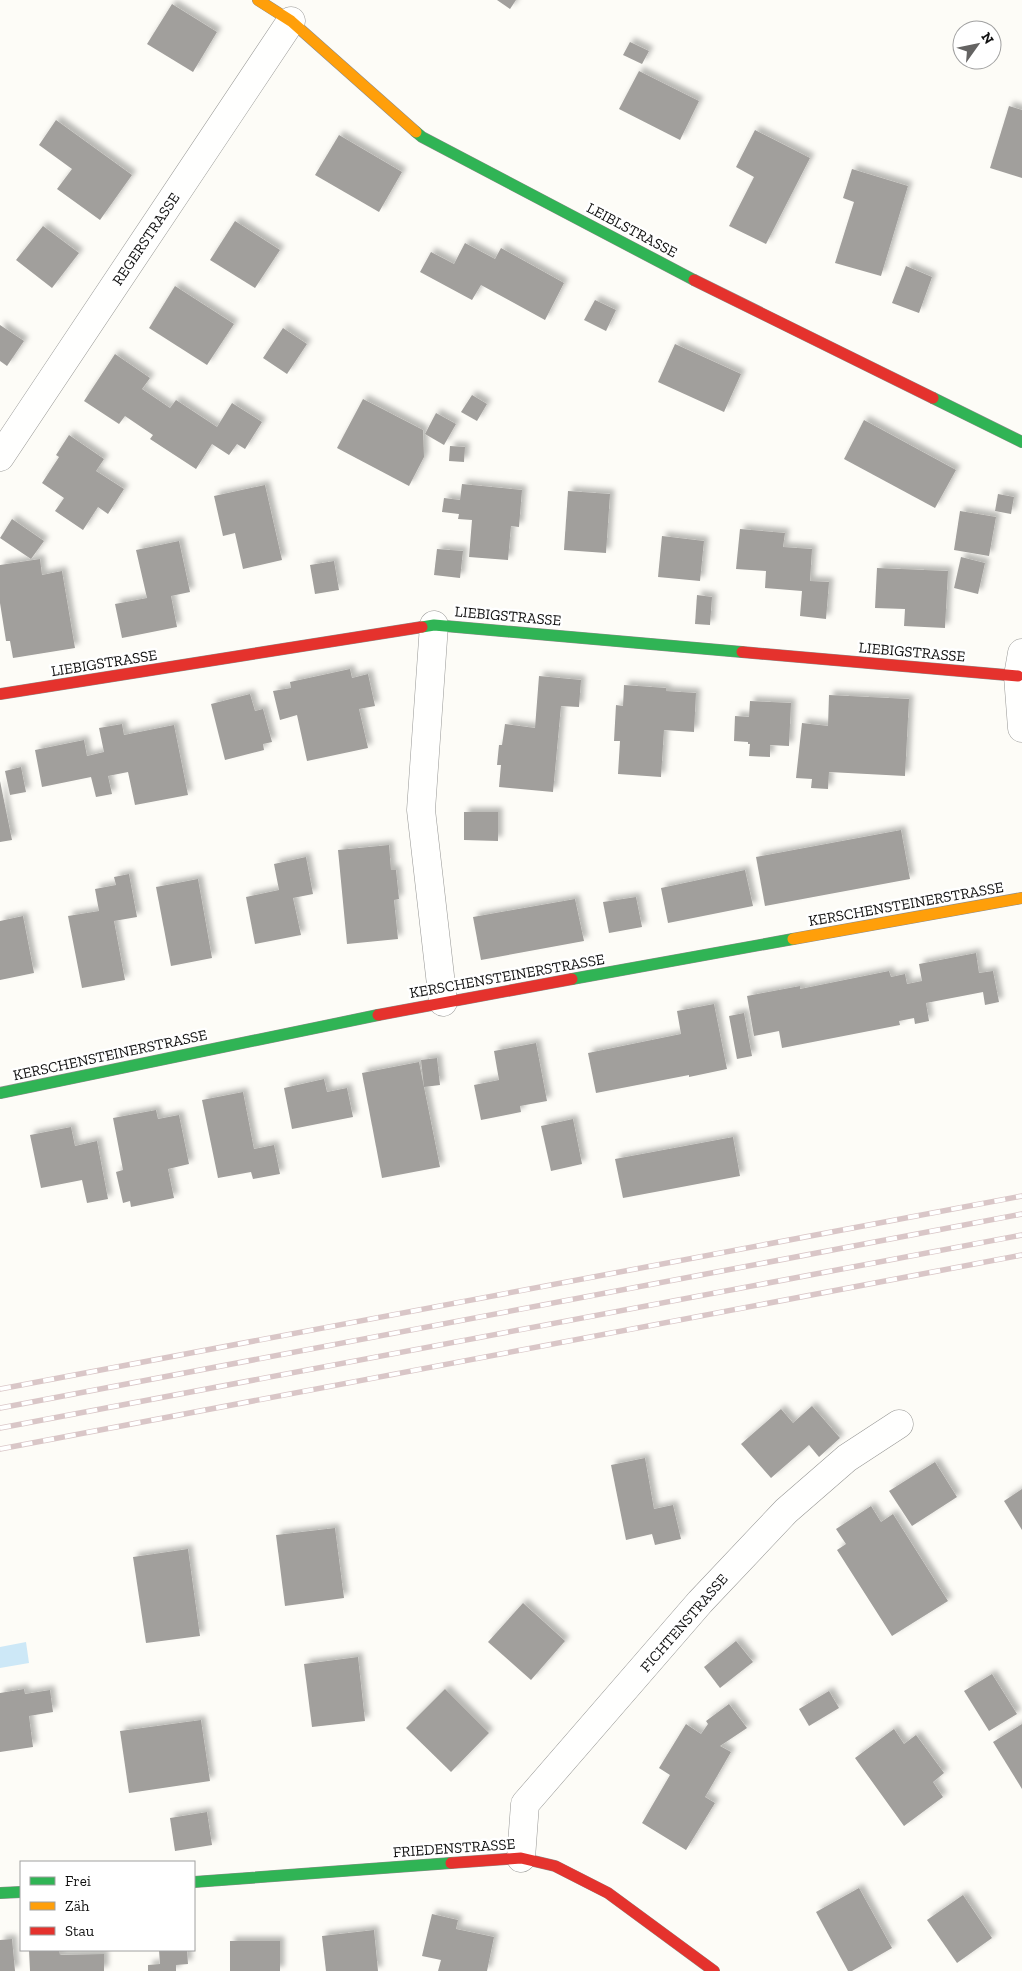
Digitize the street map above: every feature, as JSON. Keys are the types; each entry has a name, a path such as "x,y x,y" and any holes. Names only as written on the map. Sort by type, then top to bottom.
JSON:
{"street":[{"name":"LEIBLSTRASSE","path":"258,0 291,21 422,136 744,306 1022,442"},
{"name":"REGERSTRASSE","path":"0,457 291,21"},
{"name":"LIEBIGSTRASSE","path":"0,694 434,625 1020,664"},
{"path":"434,625 421,810 443,1002"},
{"path":"1020,664 1022,728"},
{"name":"KERSCHENSTEINERSTRASSE","path":"0,1093 443,1002 1022,898"},
{"name":"FICHTENSTRASSE","path":"521,1858 525,1804 700,1602 786,1511 847,1458 899,1424"},
{"name":"FRIEDENSTRASSE","path":"195,1882 521,1858 555,1866 608,1893 714,1971"},
{"path":"0,1893 20,1892"}],"water":[{"path":"26,1642 29,1663 0,1668 0,1647"}],"building":[{"path":"497,0 516,0 510,9"},
{"path":"172,4 217,32 193,72 147,44"},
{"path":"630,42 649,51 642,64 623,55"},
{"path":"639,71 699,101 680,140 619,109"},
{"path":"1009,106 1022,110 1022,178 990,168"},
{"path":"56,120 132,175 100,220 57,189 72,169 39,145"},
{"path":"755,130 810,158 766,244 729,226 754,177 736,167"},
{"path":"339,135 402,172 379,212 315,175"},
{"path":"852,169 908,186 881,276 835,263 854,202 843,198"},
{"path":"235,221 280,250 255,288 210,260"},
{"path":"43,226 79,253 52,288 16,260"},
{"path":"465,243 495,259 501,248 564,283 545,320 481,285 472,300 420,272 431,252 454,264"},
{"path":"906,266 932,277 919,313 892,303"},
{"path":"175,286 234,324 207,365 149,328"},
{"path":"595,300 616,310 606,331 584,320"},
{"path":"0,325 24,341 7,366 0,361"},
{"path":"283,328 307,344 287,374 263,358"},
{"path":"675,344 741,374 724,412 658,382"},
{"path":"115,354 150,378 142,389 170,408 176,400 217,427 232,403 262,422 245,449 237,444 229,455 212,444 196,469 150,439 153,435 125,416 119,424 84,401"},
{"path":"472,395 487,404 477,421 461,412"},
{"path":"363,399 423,430 424,457 409,486 337,448"},
{"path":"436,413 456,424 444,445 425,434"},
{"path":"864,420 956,470 935,508 844,459"},
{"path":"69,435 104,459 96,471 124,489 108,514 98,507 83,530 55,511 64,498 42,483 59,457 56,455"},
{"path":"450,446 465,447 464,462 449,461"},
{"path":"462,484 522,490 519,527 511,526 508,560 469,557 472,520 458,519 459,514 442,512 444,498 460,500"},
{"path":"265,485 282,560 243,569 235,533 223,536 214,496"},
{"path":"568,491 610,494 606,553 564,550"},
{"path":"998,494 1014,497 1011,514 995,511"},
{"path":"960,511 996,517 989,556 954,550"},
{"path":"12,519 44,541 31,559 0,538"},
{"path":"740,529 785,533 783,547 812,549 810,581 829,582 826,619 800,616 802,591 765,588 766,571 736,569"},
{"path":"662,536 704,541 700,581 658,577"},
{"path":"179,541 190,592 171,596 177,627 122,638 115,604 147,598 136,550"},
{"path":"437,549 463,551 460,578 434,575"},
{"path":"961,557 985,563 978,594 954,588"},
{"path":"40,559 42,575 62,571 75,648 13,658 10,641 6,641 0,603 0,565"},
{"path":"334,561 339,590 315,594 310,565"},
{"path":"877,568 948,571 945,628 904,626 905,609 875,608"},
{"path":"697,595 712,597 710,625 695,624"},
{"path":"350,669 352,678 368,674 375,706 359,709 368,748 307,761 297,715 280,720 273,691 291,688 290,682"},
{"path":"539,676 581,680 579,707 561,706 553,792 499,787 501,765 497,765 499,745 502,745 505,724 535,728"},
{"path":"624,685 666,688 666,691 696,693 694,732 664,730 661,777 618,774 620,741 614,741 616,705 623,706"},
{"path":"250,694 255,711 263,709 272,742 263,744 264,750 225,760 211,704"},
{"path":"829,695 909,699 905,776 829,772 828,789 811,788 812,779 796,778 802,723 828,726"},
{"path":"750,701 791,703 789,746 770,745 770,757 749,756 750,744 748,742 734,741 735,716 749,717"},
{"path":"122,724 124,735 174,725 188,795 135,805 128,772 108,776 112,794 96,797 91,777 42,787 35,750 84,740 87,756 104,752 99,728"},
{"path":"21,767 26,792 10,795 5,771"},
{"path":"0,781 12,840 0,842"},
{"path":"464,812 498,812 498,841 464,840"},
{"path":"901,830 910,879 765,906 756,857"},
{"path":"389,845 391,870 396,870 399,899 394,900 398,939 347,944 338,850"},
{"path":"306,857 313,894 293,898 301,935 255,944 246,897 279,890 274,864"},
{"path":"745,870 753,906 668,923 661,888"},
{"path":"129,874 137,917 114,921 125,980 82,988 68,916 99,911 95,889 116,885 114,877"},
{"path":"198,879 212,958 171,966 156,887"},
{"path":"636,897 642,927 609,933 603,902"},
{"path":"575,899 584,941 481,960 473,917"},
{"path":"23,916 34,973 0,980 0,921"},
{"path":"976,953 979,973 993,971 999,1002 985,1005 983,992 926,1003 929,1021 915,1024 914,1018 899,1021 900,1025 782,1048 779,1031 754,1036 747,996 800,986 800,989 889,971 891,977 905,974 907,984 922,981 919,964"},
{"path":"714,1004 727,1069 596,1093 588,1053 681,1034 677,1011"},
{"path":"744,1013 752,1056 737,1059 729,1016"},
{"path":"536,1043 547,1101 520,1106 521,1112 481,1120 474,1085 499,1080 494,1051"},
{"path":"437,1058 440,1085 424,1087 421,1060"},
{"path":"419,1062 440,1167 382,1178 362,1073"},
{"path":"324,1079 327,1092 347,1088 353,1117 292,1129 284,1088"},
{"path":"243,1092 254,1149 274,1145 280,1174 253,1179 251,1172 218,1178 202,1100"},
{"path":"156,1110 158,1119 179,1115 189,1164 168,1169 174,1198 131,1207 130,1201 123,1203 116,1172 123,1170 113,1118"},
{"path":"573,1119 582,1164 551,1171 541,1126"},
{"path":"71,1127 75,1146 97,1141 108,1199 87,1203 82,1180 41,1188 30,1135"},
{"path":"733,1137 740,1176 623,1198 615,1159"},
{"path":"812,1406 840,1438 819,1457 809,1445 771,1478 741,1444 781,1409 793,1423"},
{"path":"645,1458 654,1509 673,1505 681,1539 655,1545 652,1534 626,1540 611,1465"},
{"path":"935,1462 957,1497 912,1526 889,1491"},
{"path":"1022,1489 1022,1530 1004,1501"},
{"path":"871,1506 881,1522 893,1514 948,1601 892,1636 837,1550 846,1544 836,1529"},
{"path":"335,1528 344,1598 285,1606 276,1535"},
{"path":"188,1549 200,1636 146,1643 133,1557"},
{"path":"523,1603 565,1641 531,1680 488,1642"},
{"path":"736,1641 753,1662 720,1688 704,1667"},
{"path":"358,1657 365,1721 312,1727 304,1664"},
{"path":"992,1674 1017,1714 989,1731 964,1691"},
{"path":"24,1689 25,1694 50,1690 53,1712 29,1716 33,1747 0,1752 0,1693"},
{"path":"445,1689 489,1733 451,1772 406,1728"},
{"path":"829,1691 839,1708 809,1726 799,1709"},
{"path":"729,1704 747,1728 720,1746 731,1752 705,1797 715,1803 686,1850 642,1823 670,1775 659,1768 686,1724 701,1734 708,1724 706,1721"},
{"path":"201,1720 210,1781 129,1793 120,1731"},
{"path":"1022,1724 1022,1789 993,1742"},
{"path":"894,1729 904,1744 916,1735 944,1773 933,1782 943,1797 904,1826 855,1758"},
{"path":"207,1812 212,1845 175,1851 170,1818"},
{"path":"859,1888 892,1948 852,1971 848,1971 816,1912"},
{"path":"963,1895 992,1938 957,1963 927,1920"},
{"path":"432,1914 458,1920 456,1929 494,1937 487,1971 438,1971 441,1960 422,1956"},
{"path":"374,1930 378,1971 326,1971 322,1936"},
{"path":"12,1939 15,1971 0,1971 0,1940"},
{"path":"230,1941 280,1941 280,1971 230,1971"},
{"path":"29,1951 59,1951 60,1955 104,1954 104,1971 30,1971"},
{"path":"159,1951 187,1951 188,1964 176,1965 176,1971 148,1971 148,1965 160,1964"}],"railway":[{"path":"0,1389 1022,1196"},
{"path":"0,1408 1022,1214"},
{"path":"0,1428 1022,1235"},
{"path":"0,1449 1022,1255"}],"traffic: fast":[{"path":"416,132 422,137 694,280"},
{"path":"933,398 1022,442"},
{"path":"422,627 434,625 742,652"},
{"path":"572,979 793,939"},
{"path":"0,1093 378,1015"},
{"path":"195,1882 451,1863"},
{"path":"0,1893 20,1892"}],"traffic: slow":[{"path":"258,0 291,21 416,132"},
{"path":"793,939 1022,898"}],"traffic: jam":[{"path":"694,280 933,398"},
{"path":"0,694 422,627"},
{"path":"742,652 1018,676"},
{"path":"378,1015 572,979"},
{"path":"451,1863 521,1858 555,1866 608,1893 714,1971"}]}
